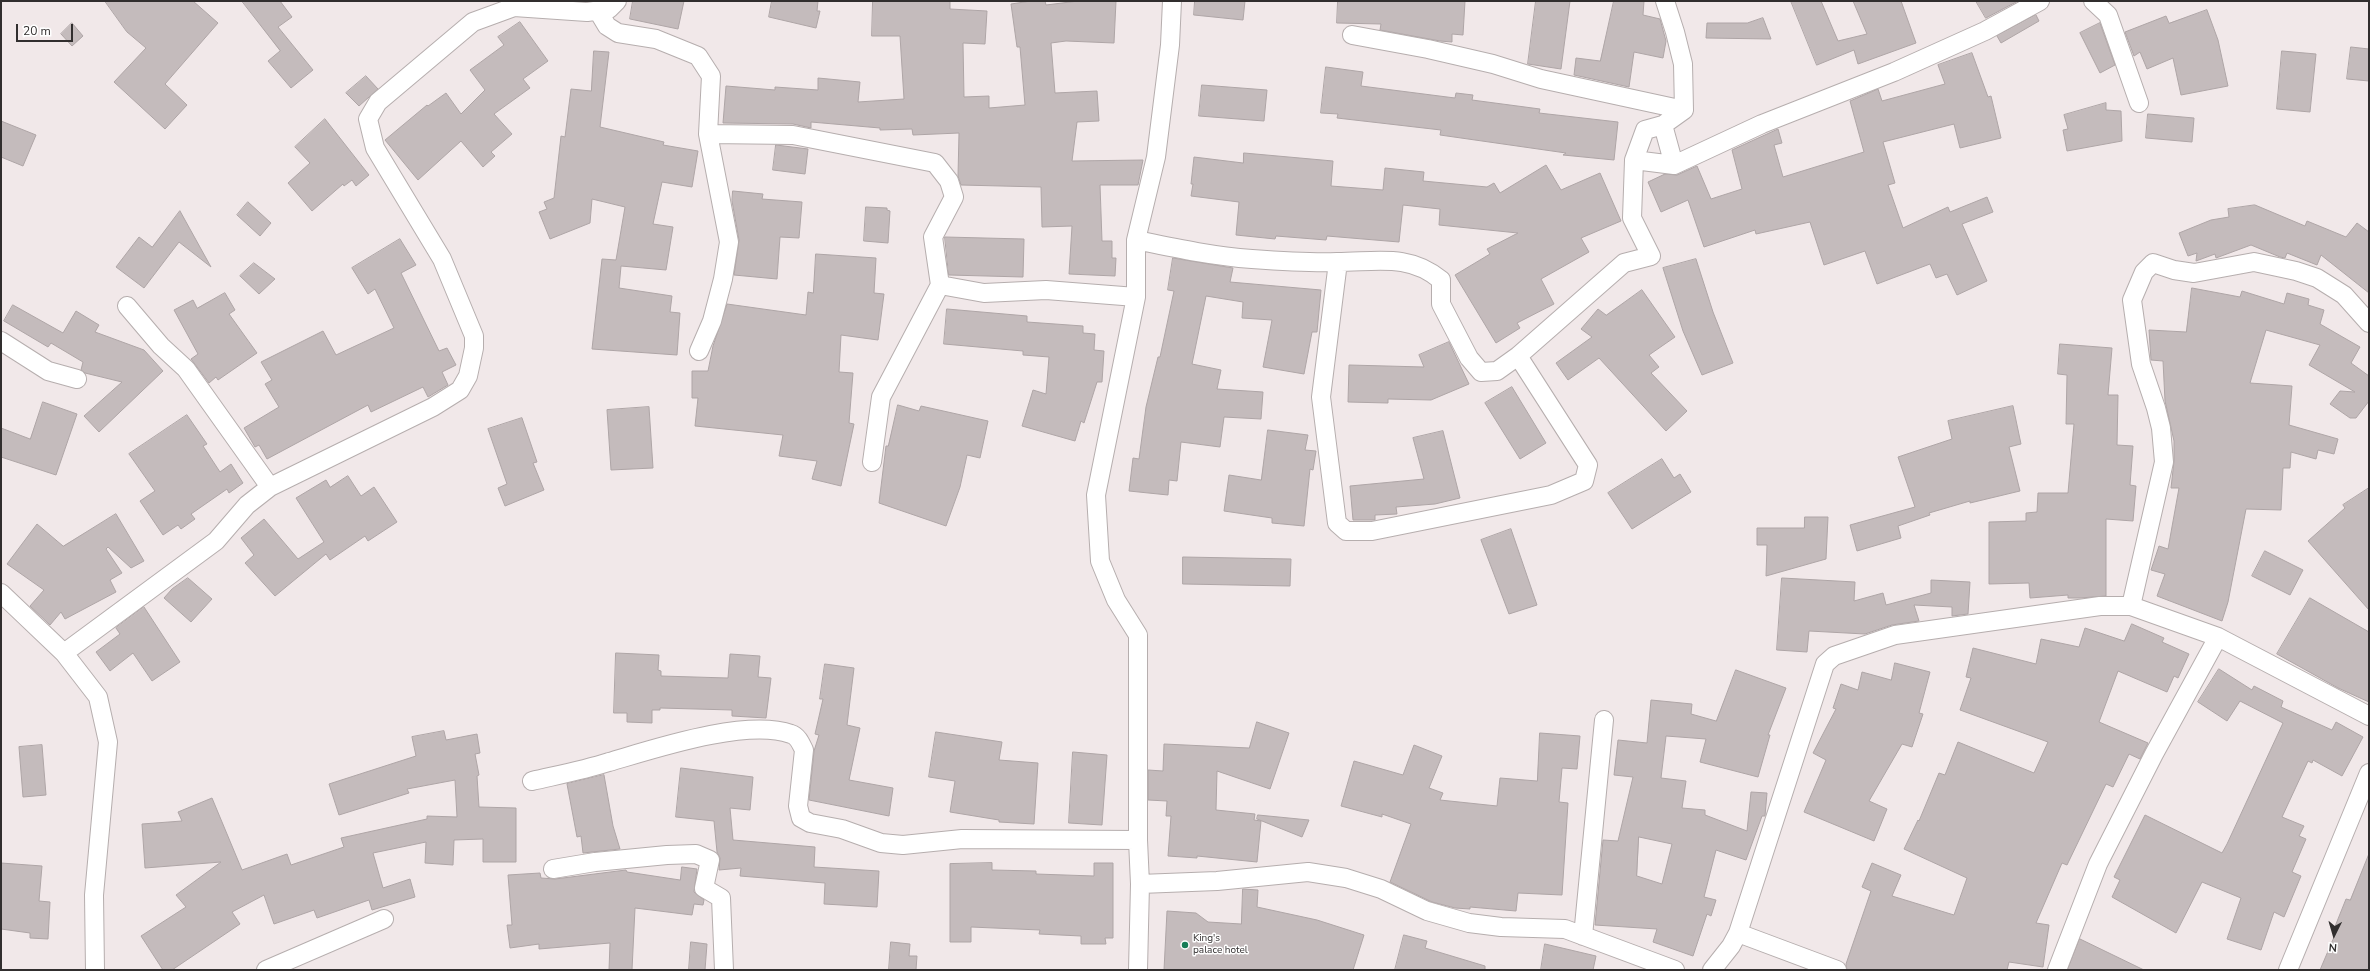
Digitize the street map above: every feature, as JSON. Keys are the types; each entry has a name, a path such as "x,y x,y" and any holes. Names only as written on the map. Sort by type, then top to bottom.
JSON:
{"street":[{"path":"64,653 216,541 247,505 270,487 433,407 460,390 468,376 474,348 474,336 442,259 374,148 368,119 378,102 473,22 511,4 587,12 610,9 617,1"},
{"path":"1138,970 1140,884 1138,840 1138,635 1116,600 1100,560 1096,495 1136,297 1136,240 1156,157 1170,44 1172,1"},
{"path":"1664,1 1675,32 1683,64 1684,110"},
{"path":"1634,160 1674,165 1762,124 1894,72 1986,30 2040,1"},
{"path":"2093,1 2108,15 2139,103"},
{"path":"598,11 607,26 618,33 656,39 698,56 711,76 708,134 729,242 723,279 712,321 699,351"},
{"path":"1352,35 1428,49 1493,64 1541,79 1684,110"},
{"path":"1136,240 1211,256 1338,262 1374,260 1409,263 1428,269 1441,280 1441,304 1469,358 1481,372 1497,371 1518,356 1624,263 1651,256 1632,218 1634,160 1645,130 1663,125 1684,110"},
{"path":"1663,125 1674,165"},
{"path":"708,134 793,135 935,163 949,181 954,197 933,237 940,286 882,397 872,462"},
{"path":"1338,262 1321,397 1336,523 1346,531 1372,531 1550,495 1584,480 1588,464 1518,356"},
{"path":"2131,606 2164,462 2161,428 2141,364 2135,330 2132,300 2144,272 2153,263 2174,270 2194,273 2254,262 2289,269 2317,278 2344,295 2369,323"},
{"path":"940,286 984,292 1046,290 1136,297"},
{"path":"127,306 161,346 186,369 270,487"},
{"path":"1,341 48,370 77,379"},
{"path":"1,593 64,653 98,697 108,742 94,894 95,970"},
{"path":"1712,970 1731,946 1738,933 1825,664 1834,656 1895,636 2100,606 2131,606 2218,637 2369,716"},
{"path":"2057,970 2098,864 2154,754 2218,637"},
{"path":"1583,936 1604,720"},
{"path":"532,781 608,763 668,744 732,732 769,730 792,734 800,742 804,750 798,806 801,818 810,823 842,829 881,843 903,845 962,839 1138,840"},
{"path":"2288,970 2369,772"},
{"path":"553,869 595,862 668,855 696,854 710,860 704,888 721,898 724,970"},
{"path":"1140,884 1217,882 1308,872 1346,878 1381,889 1427,911 1469,922 1501,928 1565,929 1675,970"},
{"path":"266,970 288,966 384,919"},
{"path":"1738,933 1837,970"}],"building":[{"path":"105,1 193,1 218,23 165,84 187,105 165,129 114,82 146,48 127,32"},
{"path":"242,1 280,1 292,17 278,27 313,70 291,88 268,61 280,51"},
{"path":"633,1 684,1 678,29 630,19"},
{"path":"772,1 818,1 817,11 820,11 816,28 769,17"},
{"path":"873,1 950,1 950,9 987,11 985,44 963,43 964,97 989,96 989,108 1025,105 1020,47 1017,47 1011,4 1031,1 1045,1 1046,5 1078,1 1116,1 1114,43 1066,41 1051,43 1055,93 1097,91 1099,121 1077,122 1072,161 1143,160 1138,185 1100,185 1102,241 1112,241 1112,258 1116,258 1115,276 1069,274 1072,226 1042,227 1041,187 961,185 958,176 959,133 913,135 912,129 880,130 880,128 811,122 811,128 793,124 723,123 726,86 775,90 775,87 818,90 818,78 860,82 858,102 904,99 900,36 872,36"},
{"path":"1195,1 1245,1 1243,20 1194,15"},
{"path":"1338,1 1465,1 1463,35 1452,34 1452,42 1440,41 1380,30 1381,24 1337,23"},
{"path":"1536,1 1570,1 1561,69 1528,64"},
{"path":"1614,1 1644,1 1643,15 1660,19 1666,41 1663,58 1634,52 1629,87 1574,75 1576,58 1600,61"},
{"path":"1791,1 1821,1 1838,41 1867,34 1853,1 1901,1 1916,43 1858,64 1854,50 1817,65"},
{"path":"1976,1 2018,1 1986,18"},
{"path":"2207,10 2218,40 2228,86 2181,95 2173,58 2147,69 2140,52 2134,56 2125,32 2166,16 2169,23"},
{"path":"2036,15 2039,21 2001,43 1997,36"},
{"path":"1763,18 1771,39 1706,38 1707,23 1747,23"},
{"path":"520,22 548,61 523,79 530,88 494,114 512,134 491,152 495,156 483,167 461,141 418,180 385,140 427,105 428,106 446,93 461,114 485,90 470,70 504,45 498,37"},
{"path":"72,23 83,36 72,46 61,34"},
{"path":"2100,23 2115,65 2100,73 2080,33"},
{"path":"2351,47 2369,49 2369,81 2347,79"},
{"path":"594,51 609,52 600,127 664,142 663,145 698,151 692,187 662,182 653,224 673,227 666,270 621,266 619,288 672,296 670,312 680,313 677,355 592,349 602,259 616,260 625,207 592,199 590,223 550,239 539,212 547,209 544,202 554,198 561,136 565,137 571,89 591,91"},
{"path":"2282,51 2316,54 2310,112 2277,109"},
{"path":"1972,53 1988,97 1991,96 2001,138 1960,148 1954,124 1883,142 1895,183 1888,185 1903,228 1948,207 1950,212 1987,197 1993,212 1962,224 1987,281 1957,295 1947,274 1936,278 1930,264 1877,284 1865,251 1824,265 1810,222 1756,234 1755,230 1704,247 1688,200 1661,212 1648,182 1665,174 1677,175 1697,166 1711,199 1742,189 1732,150 1778,129 1782,143 1774,145 1783,177 1864,152 1850,101 1878,89 1882,101 1945,84 1938,65"},
{"path":"1326,67 1363,72 1361,86 1455,98 1456,93 1473,95 1472,100 1540,109 1539,113 1618,122 1614,160 1563,155 1566,153 1440,135 1441,130 1337,118 1338,114 1321,113"},
{"path":"366,76 378,89 359,106 346,93"},
{"path":"1202,85 1267,90 1264,121 1199,116"},
{"path":"2106,103 2106,110 2121,111 2122,141 2067,151 2063,130 2068,129 2064,115"},
{"path":"2148,114 2194,118 2192,142 2146,138"},
{"path":"325,119 369,175 356,186 352,180 344,186 343,184 312,211 288,183 310,163 295,147"},
{"path":"1,121 36,135 23,166 1,157"},
{"path":"776,145 808,149 805,174 773,170"},
{"path":"1244,153 1333,161 1331,186 1383,190 1385,168 1424,172 1423,181 1487,187 1494,183 1500,193 1546,165 1561,190 1600,173 1621,221 1581,238 1589,252 1541,279 1554,304 1517,323 1520,328 1496,343 1455,275 1490,254 1487,249 1518,233 1439,225 1440,209 1403,205 1399,242 1327,236 1326,240 1276,236 1275,239 1236,235 1239,202 1191,196 1193,184 1191,184 1194,157 1243,163"},
{"path":"733,191 763,194 762,199 802,202 799,238 780,237 777,279 734,275 739,240 732,201"},
{"path":"248,202 271,223 260,236 237,215"},
{"path":"2255,205 2305,226 2307,221 2346,237 2357,223 2369,232 2369,293 2321,255 2317,265 2287,253 2285,258 2280,257 2251,245 2216,258 2215,254 2196,261 2197,253 2188,256 2179,233 2211,220 2229,217 2228,209"},
{"path":"866,207 887,208 887,210 890,211 888,243 864,241"},
{"path":"180,211 211,267 179,242 144,288 116,267 139,237 152,247"},
{"path":"945,237 1024,239 1023,277 949,275"},
{"path":"400,239 416,265 401,273 439,351 447,348 456,365 442,372 448,385 428,397 423,387 371,412 368,405 267,459 259,445 255,447 244,428 279,407 265,384 272,380 261,362 323,331 336,355 394,328 375,289 368,294 352,268"},
{"path":"816,254 876,258 874,293 884,294 878,340 841,335 839,372 853,373 849,423 854,424 841,486 812,479 817,461 779,456 783,435 695,426 698,398 692,398 692,371 708,371 713,346 727,304 806,315 808,292 813,293"},
{"path":"1173,258 1233,268 1230,282 1321,290 1317,332 1312,332 1304,374 1263,367 1272,320 1242,318 1243,302 1206,296 1192,364 1221,370 1217,389 1263,392 1261,419 1224,417 1220,447 1181,442 1177,481 1169,480 1168,495 1129,491 1133,458 1139,459 1146,407 1158,357 1160,357 1174,291 1168,290"},
{"path":"1696,259 1713,312 1733,363 1702,375 1683,331 1663,268"},
{"path":"254,263 275,279 259,294 240,276"},
{"path":"2192,288 2240,297 2242,291 2284,304 2287,293 2309,299 2308,305 2324,310 2320,324 2360,347 2351,363 2369,376 2369,401 2356,418 2350,418 2330,404 2340,391 2355,392 2309,365 2320,345 2266,330 2250,383 2292,386 2289,425 2338,439 2334,454 2318,450 2316,459 2291,452 2290,468 2283,468 2281,510 2246,509 2228,602 2222,621 2157,596 2165,574 2151,570 2159,546 2168,549 2179,488 2171,488 2174,461 2174,441 2165,401 2163,361 2151,360 2149,330 2186,332"},
{"path":"1642,290 1675,337 1649,355 1659,367 1651,373 1687,411 1666,431 1599,358 1568,380 1556,363 1592,337 1581,329 1598,309 1606,315"},
{"path":"225,293 235,310 229,314 257,353 218,380 216,377 209,383 191,359 198,354 174,310 193,300 197,308"},
{"path":"13,305 63,333 76,311 99,325 95,332 144,350 163,371 99,432 84,416 122,382 85,373 81,370 83,362 51,343 48,347 4,321"},
{"path":"947,309 1027,316 1027,322 1083,326 1083,333 1095,334 1094,350 1104,351 1102,382 1097,382 1084,423 1081,421 1075,441 1022,426 1033,390 1046,394 1049,357 1023,355 1023,351 944,344"},
{"path":"1449,342 1469,384 1431,400 1388,399 1388,403 1348,402 1349,365 1424,367 1419,355"},
{"path":"2060,344 2112,348 2108,395 2118,395 2117,445 2133,446 2130,485 2136,486 2133,521 2106,519 2106,596 2068,598 2068,595 2030,598 2029,583 1989,584 1989,522 2026,521 2026,513 2037,512 2038,493 2068,493 2074,424 2066,424 2067,375 2058,374"},
{"path":"1512,387 1546,443 1520,459 1485,403"},
{"path":"43,402 77,414 56,475 1,457 1,428 30,439"},
{"path":"898,405 919,411 921,406 988,421 980,458 967,455 960,487 946,526 879,503 886,446 888,446"},
{"path":"2013,406 2021,444 2009,447 2020,491 1970,503 1970,501 1929,513 1930,515 1898,526 1901,538 1857,551 1850,525 1915,507 1898,457 1952,439 1948,421"},
{"path":"649,407 653,468 611,470 607,410"},
{"path":"187,415 207,444 203,446 220,472 231,464 243,483 229,493 227,489 191,514 195,519 181,529 178,525 163,535 140,501 155,491 129,454"},
{"path":"522,418 537,462 533,463 544,490 505,506 498,488 507,484 488,429"},
{"path":"1268,430 1308,435 1305,450 1316,451 1313,470 1310,469 1304,526 1272,523 1272,518 1224,511 1229,475 1261,480"},
{"path":"1443,431 1460,498 1435,504 1396,507 1397,514 1375,515 1375,520 1353,520 1350,486 1424,479 1413,438"},
{"path":"1662,459 1674,478 1680,474 1691,492 1632,529 1608,493"},
{"path":"348,476 361,496 374,487 397,522 368,541 365,536 330,560 326,554 275,596 245,563 254,555 241,538 264,519 298,559 324,542 296,498 326,480 330,487"},
{"path":"2369,488 2369,610 2308,541 2345,508 2343,505"},
{"path":"116,514 144,561 131,568 108,547 106,549 122,573 110,580 116,592 65,619 61,612 50,625 30,606 44,590 7,564 37,524 63,546"},
{"path":"1805,517 1828,517 1826,559 1766,576 1767,545 1757,545 1757,528 1804,528"},
{"path":"1511,529 1537,605 1509,614 1481,540"},
{"path":"2265,551 2303,570 2290,595 2252,576"},
{"path":"1183,557 1291,559 1290,586 1183,584"},
{"path":"188,578 212,599 191,622 164,598 172,589"},
{"path":"1782,578 1855,582 1854,601 1883,593 1886,605 1931,593 1931,580 1970,582 1968,614 1952,616 1952,607 1914,605 1919,621 1892,625 1865,634 1809,631 1807,652 1777,650"},
{"path":"2310,598 2369,632 2369,702 2338,688 2277,654"},
{"path":"144,607 180,662 152,681 133,653 110,671 96,652 120,634 116,628"},
{"path":"2132,624 2164,638 2162,642 2189,654 2178,678 2174,676 2167,692 2118,671 2099,722 2148,743 2140,759 2129,754 2113,787 2106,784 2067,865 2062,863 2036,923 2049,925 2043,967 2009,962 2007,970 1847,970 1846,964 1871,891 1862,887 1872,863 1901,875 1892,896 1954,915 1967,878 1904,849 1918,820 1919,821 1939,773 1945,775 1958,742 2034,773 2048,742 1960,710 1971,678 1966,677 1973,648 2036,664 2041,639 2079,647 2085,628 2124,641"},
{"path":"616,653 659,655 658,670 661,671 661,676 728,678 730,654 760,656 758,677 771,678 766,718 732,716 732,710 660,708 660,710 652,710 652,723 627,722 627,713 614,713"},
{"path":"1895,663 1930,672 1919,713 1923,714 1912,747 1902,744 1869,801 1887,809 1874,841 1804,812 1826,760 1813,753 1836,709 1833,708 1841,684 1858,690 1862,672 1891,680"},
{"path":"825,664 854,668 847,725 860,728 849,780 893,788 889,816 809,800 814,751 819,735 815,734 823,699 820,699"},
{"path":"2219,669 2252,690 2254,686 2283,701 2281,707 2332,730 2336,722 2363,737 2342,776 2313,760 2312,763 2308,761 2282,817 2304,826 2299,836 2306,839 2292,872 2301,876 2284,917 2274,912 2261,950 2227,939 2241,898 2202,882 2176,933 2112,897 2120,880 2114,877 2145,815 2222,853 2227,844 2283,723 2240,701 2227,721 2198,702"},
{"path":"1736,670 1786,688 1768,735 1770,735 1758,777 1700,762 1706,739 1666,736 1661,778 1686,781 1682,808 1705,810 1705,815 1747,831 1751,792 1767,793 1765,816 1762,816 1746,860 1716,850 1704,897 1716,900 1711,916 1707,914 1693,956 1653,942 1657,929 1595,925 1603,840 1618,841 1633,777 1614,775 1618,740 1647,743 1651,700 1692,704 1691,714 1716,721","holes":["1639,837 1672,844 1662,884 1637,876"]},
{"path":"1257,722 1289,733 1270,789 1217,771 1216,810 1255,814 1254,820 1261,821 1257,862 1197,856 1197,858 1168,856 1171,816 1166,816 1167,801 1148,800 1148,770 1163,771 1164,744 1249,748"},
{"path":"444,731 446,740 477,734 480,753 475,754 479,775 477,776 479,807 516,808 516,862 483,862 483,839 454,840 453,865 425,863 426,842 373,853 383,888 410,879 415,897 372,910 369,900 317,918 314,910 274,924 264,895 232,912 240,924 172,970 163,970 141,936 186,907 176,895 221,862 145,868 142,824 182,821 178,812 212,798 242,870 287,854 291,865 344,847 341,838 427,819 427,816 457,817 455,780 407,789 409,793 339,815 329,784 416,756 412,737"},
{"path":"936,732 1002,742 999,760 1038,763 1034,824 999,822 999,820 950,812 955,781 929,777"},
{"path":"1540,733 1580,736 1577,769 1562,768 1559,802 1568,803 1562,895 1518,893 1516,911 1470,907 1470,909 1455,908 1432,902 1390,882 1411,824 1382,814 1382,817 1341,806 1354,761 1403,775 1414,745 1442,756 1429,788 1443,793 1440,800 1497,806 1500,778 1537,781"},
{"path":"42,745 46,795 23,797 19,747"},
{"path":"1073,752 1107,755 1102,825 1069,823"},
{"path":"681,768 753,777 750,810 730,808 733,840 815,847 814,867 879,871 877,907 824,904 825,883 740,876 741,868 719,870 720,858 717,852 714,821 676,817"},
{"path":"604,775 613,826 620,849 583,853 581,836 577,837 567,784"},
{"path":"1258,815 1309,820 1302,837 1257,819"},
{"path":"2369,854 2369,970 2320,970 2337,930 2334,929 2346,899 2350,900"},
{"path":"1,863 42,866 39,901 50,902 48,939 30,938 30,933 1,929"},
{"path":"992,863 992,870 1036,871 1036,874 1094,876 1094,863 1113,863 1113,938 1105,938 1106,944 1081,944 1081,936 1039,934 1040,930 971,927 971,942 950,942 950,864"},
{"path":"682,867 697,869 694,892 704,900 703,905 694,904 692,915 635,908 632,970 609,970 610,943 539,949 539,944 510,948 507,925 512,925 508,875 540,873 541,878 555,879 626,870 627,872 680,880"},
{"path":"1243,889 1258,890 1257,907 1317,920 1364,935 1353,970 1164,970 1167,911 1196,913 1208,922 1241,924"},
{"path":"1404,935 1427,941 1425,948 1485,966 1485,970 1395,970"},
{"path":"2080,939 2144,970 2068,970"},
{"path":"691,942 707,944 705,970 689,970"},
{"path":"891,942 910,944 909,956 917,956 916,970 889,970"},
{"path":"1545,944 1596,956 1593,970 1541,970"}],"place":[{"name":"King's palace hotel","path":"1185,945"}]}
